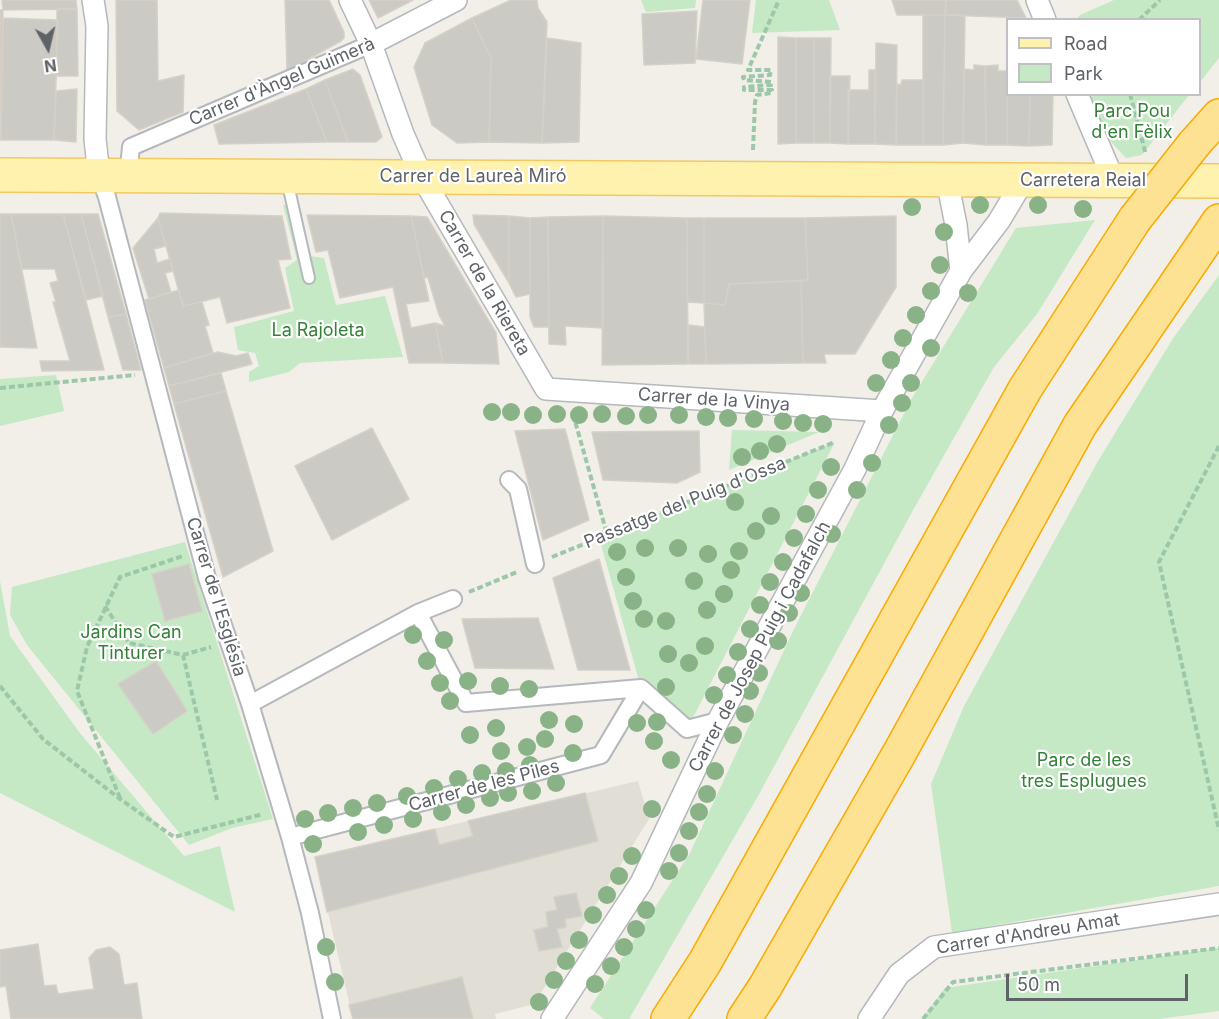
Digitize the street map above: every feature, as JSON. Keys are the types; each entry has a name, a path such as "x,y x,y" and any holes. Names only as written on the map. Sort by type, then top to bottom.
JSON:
{"highway":[{"path":"668,1019 705,962 1025,389 1136,219 1194,144 1219,116"},
{"path":"744,1019 765,987 900,752 1080,425 1218,222"}],"main road":[{"name":"Carrer de Laureà Miró","path":"0,175 946,180"},
{"name":"Carretera Reial","path":"946,180 1219,182"}],"street":[{"path":"93,0 97,26 95,139 114,176"},
{"name":"Carrer de la Riereta","path":"350,0 371,44 403,134 422,177 546,389"},
{"name":"Carrer d'Àngel Guimerà","path":"114,176 131,147 371,44 456,0"},
{"path":"1037,0 1044,18"},
{"path":"1078,96 1114,181"},
{"name":"Carrer de l'Església","path":"114,176 110,207 201,552 290,837 310,914 332,1019"},
{"path":"946,180 956,225 961,271"},
{"name":"Carrer de Josep Puig i Cadafalch","path":"552,1019 641,883 718,721 855,469 882,411 961,271 999,221 1023,181"},
{"name":"Carrer de la Vinya","path":"546,389 882,411"},
{"path":"509,480 518,489 535,564"},
{"path":"250,704 418,613 453,598"},
{"path":"418,613 466,703 642,688 687,729 718,721"},
{"name":"Carrer de les Piles","path":"290,837 601,755 642,688"},
{"name":"Carrer d'Andreu Amat","path":"868,1019 899,974 934,946 1219,904"}],"lane":[{"path":"286,176 309,278"}],"path":[{"path":"753,179 754,102 757,95 771,93 772,90 744,90 744,87 771,85 772,82 744,80 743,77 770,75 771,70 748,70 779,0"},
{"path":"1141,18 1160,0"},
{"path":"1131,96 1145,152"},
{"path":"0,388 153,373"},
{"path":"573,411 607,534"},
{"name":"Passatge del Puig d'Ossa","path":"453,598 835,442"},
{"path":"1219,446 1159,562 1219,830"},
{"path":"120,799 77,691 87,647 120,577 201,552"},
{"path":"105,605 129,643 183,655 229,642"},
{"path":"183,655 217,800"},
{"path":"0,686 43,739 120,799 174,837 271,812"},
{"path":"923,1019 953,982 1219,948"}],"shaded area":[{"path":"638,781 649,819 534,1004 495,1014 496,1019 353,1019 315,857"}],"green space":[{"path":"641,0 696,0 695,8 646,12"},
{"path":"756,0 829,0 840,30 752,33"},
{"name":"Parc Pou d'en Fèlix","path":"1114,0 1219,0 1219,58 1201,81 1201,18 1078,18"},
{"name":"Parc Pou d'en Fèlix","path":"1088,96 1188,96 1142,155 1126,158 1112,143"},
{"name":"La Rajoleta","path":"299,204 310,256 324,258 336,305 385,296 403,357 300,363 289,372 249,382 249,372 259,366 255,353 238,350 234,327 294,311 285,268 297,260 283,205"},
{"path":"1095,220 1037,314 994,367 912,512 758,796 629,1019 604,1019 590,1008 690,853 793,631 912,398 1016,228"},
{"name":"Parc de les tres Esplugues","path":"1219,275 1219,886 952,933 931,784 964,706 1098,461 1174,337"},
{"path":"56,375 64,411 0,426 0,379"},
{"path":"732,430 819,432 729,470"},
{"path":"835,442 687,729 641,688 599,537"},
{"name":"Jardins Can Tinturer","path":"185,542 273,819 232,828 189,845 27,645 10,615 12,587"},
{"path":"0,581 10,636 79,732 184,856 220,846 235,912 0,793"},
{"path":"1219,948 1219,1011 1159,1019 922,1019 945,988"}],"building":[{"path":"2,0 76,0 77,9 3,10"},
{"path":"116,0 157,0 158,81 184,75 183,112 139,130 117,111"},
{"path":"285,0 329,0 344,32 344,38 341,41 287,71"},
{"path":"369,0 413,0 378,18"},
{"path":"511,0 537,0 538,8 547,22 542,143 489,142 491,58 472,18"},
{"path":"703,0 750,0 742,64 696,59"},
{"path":"892,0 946,0 945,15 897,15"},
{"path":"946,0 1017,0 1026,18 945,15"},
{"path":"57,9 77,9 78,76 57,76"},
{"path":"0,10 3,10 1,140 0,140"},
{"path":"697,11 695,63 644,65 642,14"},
{"path":"923,15 945,15 943,145 923,145"},
{"path":"945,15 965,15 963,143 943,145"},
{"path":"3,18 58,20 54,140 1,140"},
{"path":"472,18 491,58 489,142 457,143 432,125 414,67 425,43"},
{"path":"778,37 796,38 796,143 778,144"},
{"path":"547,38 581,43 579,142 542,143"},
{"path":"796,38 814,38 814,143 796,143"},
{"path":"814,38 831,38 830,143 814,143"},
{"path":"876,43 897,45 896,145 875,144"},
{"path":"974,65 985,66 986,145 963,143 964,69 974,70"},
{"path":"998,65 998,71 1006,71 1007,145 986,145 985,66"},
{"path":"353,69 360,75 382,137 376,142 348,142 325,80"},
{"path":"869,70 875,70 875,144 848,144 848,90 869,90"},
{"path":"830,76 850,76 848,144 830,143"},
{"path":"325,80 348,142 327,142 306,89"},
{"path":"902,80 923,80 923,145 896,145 897,84 901,85"},
{"path":"77,89 76,142 54,140 56,91"},
{"path":"306,89 327,142 219,144 214,125"},
{"path":"1007,96 1030,96 1029,146 1007,145"},
{"path":"1030,96 1053,96 1052,145 1029,146"},
{"path":"160,213 282,216 291,259 278,260 290,308 227,323 220,297 183,306 158,218"},
{"path":"0,214 11,214 37,348 0,347"},
{"path":"11,214 63,214 104,370 42,371 40,361 70,361 53,302 56,302 50,283 58,281 55,269 22,269"},
{"path":"63,214 81,214 103,296 86,300"},
{"path":"81,214 98,214 126,314 108,317"},
{"path":"307,215 411,216 429,301 406,304 411,328 435,323 443,363 409,363 393,287 340,298 328,250 316,252"},
{"path":"473,215 509,216 509,283 474,224"},
{"path":"411,216 427,217 496,333 499,364 443,363 435,323 445,326 439,315 428,278 424,277"},
{"path":"509,216 530,218 530,294 516,297 509,283"},
{"path":"603,216 687,218 688,364 602,365"},
{"path":"603,216 603,328 565,326 566,345 549,344 548,217"},
{"path":"896,216 896,287 855,354 824,354 826,363 803,363 801,281 808,280 805,218"},
{"path":"548,217 549,327 534,327 530,317 530,218"},
{"path":"158,218 166,246 154,249 157,263 170,259 173,271 165,273 171,292 149,299 133,248"},
{"path":"687,218 704,218 704,303 687,302"},
{"path":"704,218 805,218 808,280 729,284 725,305 704,303"},
{"path":"801,281 803,363 706,364 704,303 725,305 729,284"},
{"path":"179,290 183,306 202,302 209,325 205,326 213,353 164,368 145,300"},
{"path":"126,314 141,370 123,370 108,317"},
{"path":"689,325 705,327 706,364 688,364"},
{"path":"218,352 236,356 248,353 252,364 169,386 164,368"},
{"path":"221,373 226,391 174,404 169,386"},
{"path":"226,391 273,551 223,577 174,404"},
{"path":"372,428 409,499 332,540 295,466"},
{"path":"565,429 589,520 543,540 515,431"},
{"path":"699,431 700,472 677,483 603,480 592,432"},
{"path":"599,559 630,670 578,670 553,578"},
{"path":"189,564 202,611 165,621 152,574"},
{"path":"538,618 554,669 475,668 462,619"},
{"path":"156,661 187,711 153,734 118,684"},
{"path":"585,793 598,841 327,912 315,857 435,829 439,845 473,836 468,821"},
{"path":"576,893 582,916 565,919 566,927 557,929 562,947 539,951 534,930 548,927 546,912 557,910 554,897"},
{"path":"38,944 44,986 56,985 58,994 94,989 89,958 96,950 110,947 119,954 124,985 137,983 142,1019 11,1019 6,986 0,987 0,950"},
{"path":"462,977 473,1019 353,1019 349,1005"}]}
